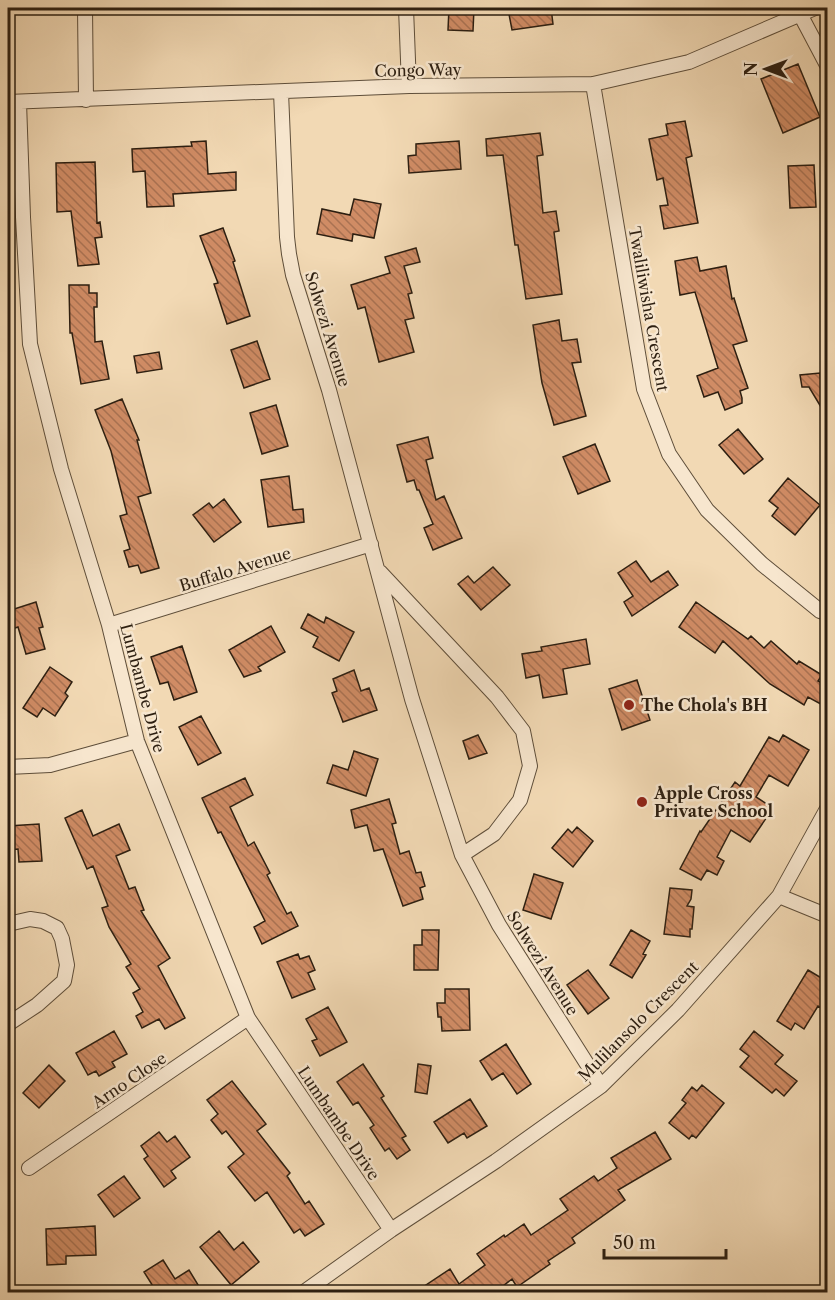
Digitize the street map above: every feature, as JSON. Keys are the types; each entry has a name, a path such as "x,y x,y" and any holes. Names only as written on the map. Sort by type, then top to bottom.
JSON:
{"street":[{"path":"85,8 86,100"},
{"path":"406,8 410,86"},
{"name":"Congo Way","path":"13,102 410,86 594,84 689,62 815,8"},
{"path":"800,14 828,67"},
{"name":"Twaliliwisha Crescent","path":"594,84 644,389 669,454 706,510 762,564 820,611 828,614"},
{"name":"Solwezi Avenue","path":"281,92 289,255 293,274 329,390 412,699 462,855 499,925 601,1086"},
{"name":"Lumbambe Drive","path":"13,102 23,217 30,344 61,469 110,625 137,741 248,1018 391,1230"},
{"name":"Buffalo Avenue","path":"110,625 371,544"},
{"name":"Solwezi Avenue","path":"378,571 490,689 523,731 530,766 520,800 494,834 462,855"},
{"path":"8,767 50,765 137,741"},
{"name":"Mulilansolo Crescent","path":"304,1293 391,1230 496,1161 601,1086 678,1010 779,896 828,807"},
{"path":"779,896 828,916"},
{"path":"8,924 30,919 57,927 67,965 63,981 37,1005 8,1024"},
{"name":"Arno Close","path":"29,1168 248,1018"}],"building":[{"path":"449,8 474,8 473,31 448,30"},
{"path":"551,8 553,24 512,30 508,9"},
{"path":"798,64 820,117 783,133 761,79"},
{"path":"685,121 692,156 686,158 698,223 664,229 660,206 668,205 663,178 657,180 649,139 668,135 666,124"},
{"path":"540,133 543,155 537,156 543,213 556,211 559,231 554,232 562,294 526,299 518,245 515,245 503,155 487,156 486,139"},
{"path":"206,141 208,174 236,172 236,190 173,194 174,206 147,207 145,171 133,172 132,149 192,146 191,142"},
{"path":"459,141 461,169 409,173 408,156 416,155 416,144"},
{"path":"95,162 97,223 100,222 102,237 95,238 99,264 78,266 71,211 57,212 56,163"},
{"path":"814,165 816,207 790,208 788,166"},
{"path":"354,199 381,204 374,238 353,234 352,241 317,234 322,209 350,215"},
{"path":"223,228 250,316 227,324 214,284 218,283 200,236"},
{"path":"416,248 420,262 404,266 412,293 408,294 414,318 405,320 414,352 379,362 365,307 358,309 351,285 390,273 385,257"},
{"path":"697,257 700,271 726,266 732,299 734,298 747,341 733,345 748,388 740,391 742,403 725,410 718,392 704,397 697,376 718,368 695,292 680,295 675,261"},
{"path":"69,285 89,285 89,293 97,293 97,307 94,307 95,342 102,341 109,379 81,384 72,333 70,333"},
{"path":"559,320 562,341 577,339 581,362 572,363 586,416 554,425 542,383 533,325"},
{"path":"257,341 270,379 244,388 231,350"},
{"path":"159,352 162,369 137,373 134,356"},
{"path":"820,373 824,412 809,387 802,387 800,375"},
{"path":"122,399 139,440 137,440 151,493 138,497 159,568 141,573 138,565 129,567 124,551 130,549 120,516 127,514 111,451 95,410"},
{"path":"276,405 288,446 262,454 250,413"},
{"path":"738,429 763,459 744,474 719,445"},
{"path":"428,437 433,458 426,460 436,500 444,496 462,538 433,550 424,528 433,524 414,480 407,482 397,445"},
{"path":"595,444 610,481 578,494 563,457"},
{"path":"289,476 293,510 303,509 304,522 268,527 261,480"},
{"path":"788,478 820,505 795,535 772,516 778,508 769,501"},
{"path":"224,499 241,522 214,542 193,515 209,503 213,508"},
{"path":"636,561 651,582 668,571 678,585 632,616 624,602 633,596 618,573"},
{"path":"493,567 510,585 481,610 458,584 468,576 474,583"},
{"path":"36,602 43,627 39,628 45,649 26,654 18,627 12,629 8,611"},
{"path":"696,602 748,639 751,636 764,648 771,641 797,664 799,661 822,675 818,681 828,686 828,708 808,697 804,705 770,684 723,641 715,653 679,627"},
{"path":"308,614 324,623 326,617 354,632 339,661 313,647 318,637 301,628"},
{"path":"271,626 285,652 258,667 261,671 244,677 229,650"},
{"path":"586,639 590,664 563,669 567,694 543,698 539,675 526,678 522,654 542,651 541,647"},
{"path":"182,646 197,692 174,700 168,682 160,684 151,657"},
{"path":"50,667 72,682 65,693 68,696 55,716 43,708 37,717 23,708"},
{"path":"354,670 361,691 369,688 377,710 343,722 332,693 337,691 333,679"},
{"name":"The Chola's BH","path":"637,680 650,720 622,730 609,689"},
{"path":"201,716 221,753 198,765 179,727"},
{"path":"478,735 487,753 469,759 463,741"},
{"path":"783,735 809,750 788,786 769,775 756,797 773,808 750,842 731,830 717,857 724,861 717,875 707,870 701,880 680,869 700,831 735,782 740,786 769,737 779,742"},
{"path":"354,751 378,759 366,796 327,783 333,765 348,770"},
{"path":"245,778 253,795 230,807 248,846 254,842 270,873 267,875 287,914 291,912 298,926 262,944 254,927 265,921 202,798"},
{"path":"389,799 396,823 392,824 400,854 409,851 416,873 421,872 425,886 420,888 423,899 403,906 383,849 374,851 367,825 355,828 351,810"},
{"path":"82,810 93,836 119,824 130,850 116,856 129,889 135,887 144,910 141,911 170,958 158,966 185,1018 165,1029 159,1019 142,1028 136,1016 143,1012 133,993 140,989 126,967 131,964 109,927 102,908 108,906 93,866 87,869 65,818"},
{"path":"39,824 42,861 19,862 18,849 8,850 8,826"},
{"path":"577,827 593,841 573,867 552,848 568,829 572,833"},
{"path":"534,874 563,883 551,919 523,910"},
{"path":"670,888 692,890 687,906 694,907 690,937 664,934"},
{"path":"422,930 439,930 438,970 414,970 414,945 422,945"},
{"path":"631,930 650,941 643,954 646,955 632,978 610,965"},
{"path":"298,954 300,959 309,956 315,970 308,973 315,989 292,998 277,962"},
{"path":"588,970 609,998 588,1014 567,985"},
{"path":"808,970 828,982 828,1012 818,1006 804,1029 795,1023 791,1030 777,1021"},
{"path":"445,989 469,989 470,1030 442,1031 437,1003 445,1003"},
{"path":"328,1007 347,1042 320,1056 312,1041 317,1039 306,1019"},
{"path":"114,1031 127,1054 112,1062 115,1067 99,1076 96,1071 88,1075 76,1053"},
{"path":"754,1031 783,1055 775,1064 797,1081 784,1096 776,1089 772,1093 740,1067 749,1056 740,1049"},
{"path":"506,1044 531,1084 517,1094 503,1073 492,1080 480,1061"},
{"path":"363,1064 384,1096 381,1098 406,1136 402,1138 410,1150 397,1159 389,1148 385,1151 370,1128 374,1125 358,1102 353,1105 337,1082"},
{"path":"418,1064 431,1066 427,1094 415,1092"},
{"path":"49,1065 65,1081 39,1108 23,1093"},
{"path":"232,1081 266,1124 257,1131 290,1173 287,1176 305,1204 309,1201 324,1224 305,1236 300,1229 294,1233 267,1192 255,1201 228,1167 244,1154 226,1131 222,1134 211,1120 218,1114 207,1100"},
{"path":"702,1085 724,1103 696,1138 692,1135 689,1139 669,1123 686,1103 682,1100 692,1087 697,1091"},
{"path":"470,1099 487,1126 467,1138 464,1133 448,1143 434,1122"},
{"path":"159,1132 167,1142 175,1136 190,1157 171,1171 176,1178 164,1187 144,1159 148,1156 141,1146"},
{"path":"655,1132 671,1159 618,1190 625,1200 572,1238 575,1243 548,1261 550,1264 517,1287 512,1279 494,1293 414,1293 450,1269 459,1284 485,1265 477,1254 524,1224 531,1235 568,1210 560,1199 594,1176 598,1181 617,1168 611,1158"},
{"path":"124,1176 140,1198 114,1217 98,1195"},
{"path":"95,1226 96,1255 66,1256 66,1264 47,1265 46,1229"},
{"path":"219,1231 234,1250 243,1242 259,1262 231,1285 200,1247"},
{"path":"163,1260 175,1279 189,1270 203,1293 154,1293 156,1291 144,1272"}],"place":[{"name":"The Chola's BH","path":"629,705"},
{"name":"Apple Cross Private School","path":"642,802"}]}
